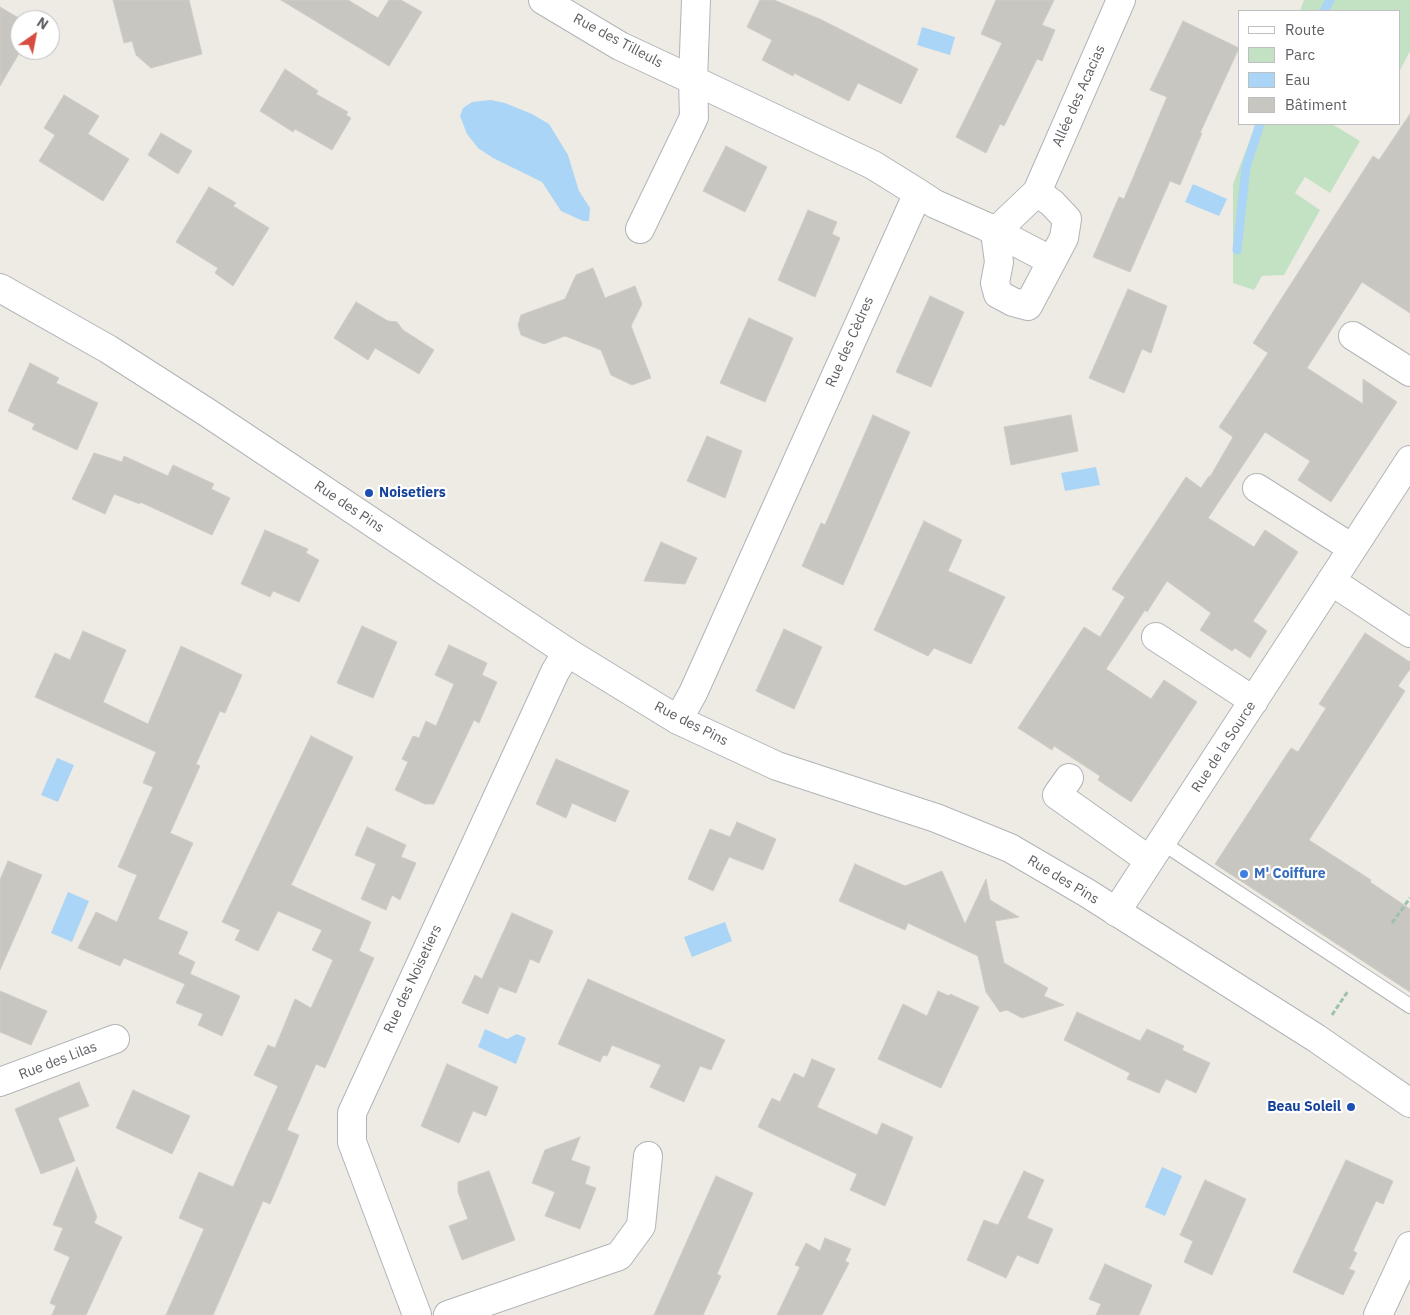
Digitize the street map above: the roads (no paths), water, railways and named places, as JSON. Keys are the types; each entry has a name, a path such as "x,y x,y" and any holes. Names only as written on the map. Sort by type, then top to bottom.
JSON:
{"street":[{"name":"Rue des Tilleuls","path":"543,0 620,46 693,80"},
{"path":"640,229 694,117 693,80 696,0"},
{"name":"Allée des Acacias","path":"995,232 1036,192 1121,0"},
{"path":"693,80 873,165 935,204 1052,261"},
{"path":"995,232 999,262 995,282 998,294 1028,306 1064,238 1067,219 1052,203 1036,192"},
{"name":"Rue des Cèdres","path":"678,720 693,693 918,193"},
{"name":"Rue des Pins","path":"0,288 108,349 208,413 567,652 678,720 777,766 936,818 1010,848 1116,912 1316,1038 1410,1103"},
{"path":"1353,336 1410,372"},
{"name":"Rue de la Source","path":"1116,912 1410,460"},
{"path":"1257,488 1352,548"},
{"path":"1331,581 1410,633"},
{"path":"1156,637 1254,701"},
{"name":"Rue des Noisetiers","path":"417,1315 352,1142 352,1113 551,681 567,652"},
{"path":"1069,778 1057,796 1155,851"},
{"name":"Rue des Lilas","path":"0,1082 116,1039"},
{"path":"448,1315 619,1256 641,1226 648,1156"},
{"path":"1378,1315 1410,1246"}],"lane":[{"path":"1155,851 1360,972 1410,1006"}],"water":[{"path":"922,27 955,37 950,55 917,45"},
{"path":"491,100 505,103 532,114 549,124 568,155 579,191 590,208 589,221 583,221 561,211 542,182 493,158 478,148 467,134 460,116 463,108 472,102"},
{"path":"1193,184 1227,199 1219,216 1185,202"},
{"path":"1096,467 1100,485 1065,491 1061,473"},
{"path":"57,758 74,765 58,802 41,795"},
{"path":"68,892 89,901 72,942 51,933"},
{"path":"725,922 732,941 692,957 684,937"},
{"path":"485,1029 507,1039 517,1034 526,1038 516,1064 478,1047"},
{"path":"1162,1167 1182,1176 1165,1216 1145,1207"}],"waterway":[{"path":"1325,10 1330,0"},
{"path":"1237,250 1246,167 1260,125"}],"place":[{"name":"Noisetiers","path":"369,493"},
{"name":"M' Coiffure","path":"1244,874"},
{"name":"Beau Soleil","path":"1351,1107"}]}
